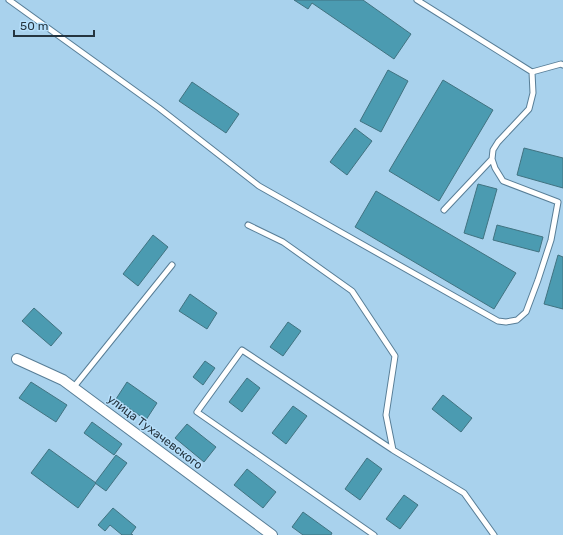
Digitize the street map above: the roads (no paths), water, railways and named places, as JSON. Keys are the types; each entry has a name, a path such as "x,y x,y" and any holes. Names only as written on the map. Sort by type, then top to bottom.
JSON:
{"street":[{"name":"улица Тухачевского","path":"17,359 63,380 272,535"}],"lane":[{"path":"9,0 159,108 259,186 498,321 506,322 517,320 526,312 551,240 558,202 503,181 495,168 492,159 493,150 498,142 529,109 533,93 532,72"},
{"path":"417,0 532,72 561,64 563,65"},
{"path":"444,210 492,159"},
{"path":"248,226 283,242 352,291 395,356 386,416 393,450"},
{"path":"73,388 172,265"},
{"path":"374,535 197,412 242,350 393,450 464,493 494,535"}]}
